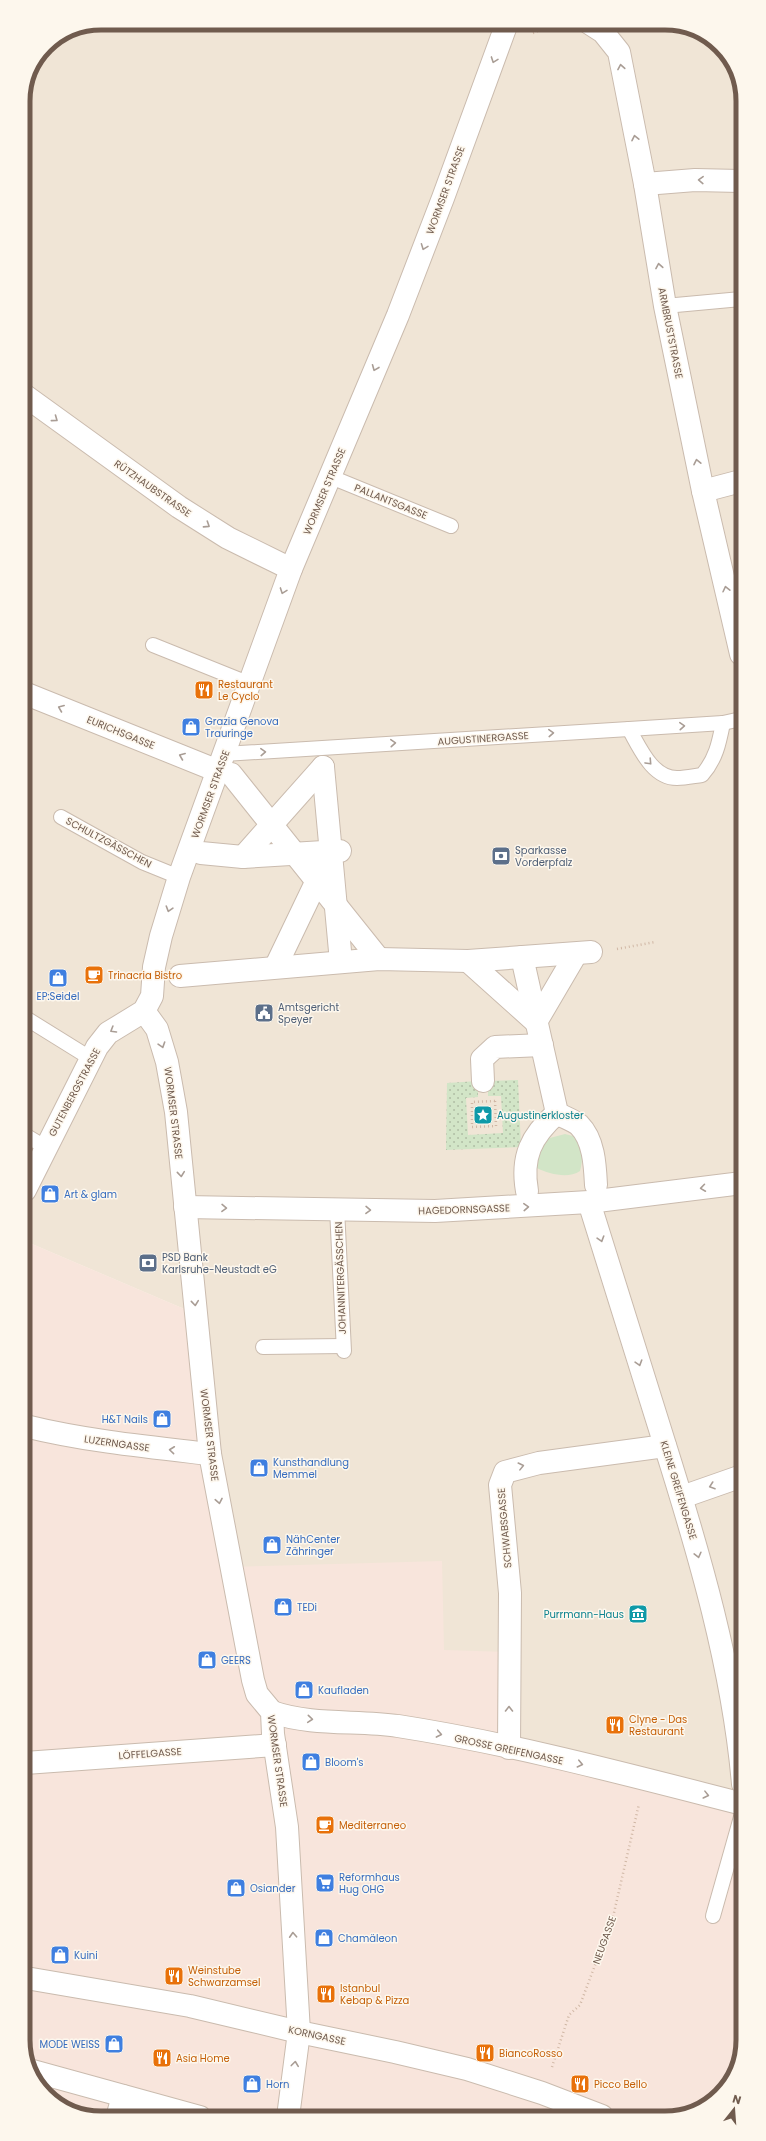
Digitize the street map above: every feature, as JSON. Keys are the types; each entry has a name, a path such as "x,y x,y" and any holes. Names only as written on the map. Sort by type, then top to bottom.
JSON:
{"street":[{"name":"WORMSER STRASSE","path":"289,2111 299,2032 287,1827 272,1712 257,1694 210,1454 176,1112 167,1062 157,1029 144,1011 152,996 154,967 161,936 179,877 225,766 250,684 291,569 331,476 412,278 498,30"},
{"name":"ARMBRUSTSTRASSE","path":"602,30 619,52 645,184 665,306 703,491 736,633"},
{"path":"645,184 695,180 736,181"},
{"name":"RÜTZHAUBSTRASSE","path":"30,399 179,507 228,538 291,569"},
{"path":"703,491 736,482"},
{"name":"EURICHSGASSE","path":"30,695 225,766"},
{"path":"225,766 380,959"},
{"path":"243,857 323,767 335,851 336,904 341,962"},
{"path":"201,853 243,857 335,851"},
{"path":"276,966 317,880 335,851"},
{"path":"180,976 276,966 380,959 468,960 583,953"},
{"path":"536,1022 583,953"},
{"path":"522,957 557,1113 541,1127 530,1145 525,1166 527,1191"},
{"path":"468,960 536,1022"},
{"name":"GUTENBERGSTRASSE","path":"30,1180 90,1058 108,1033 144,1011"},
{"path":"482,1081 482,1059 495,1047 542,1045"},
{"name":"KLEINE GREIFENGASSE","path":"557,1113 578,1125 588,1138 595,1164 593,1194 665,1446 682,1497 698,1554 736,1726"},
{"name":"HAGEDORNSGASSE","path":"185,1207 435,1211 593,1194 736,1183"},
{"name":"LUZERNGASSE","path":"30,1427 108,1443 210,1454"},
{"name":"SCHWABSGASSE","path":"509,1748 510,1594 500,1485 505,1472 520,1466 665,1446"},
{"path":"682,1497 736,1478"},
{"name":"GROSSE GREIFENGASSE","path":"272,1712 299,1719 397,1726 509,1748 644,1779 736,1802"},
{"name":"LÖFFELGASSE","path":"30,1763 275,1744"},
{"name":"KORNGASSE","path":"30,1979 190,2006 299,2032 395,2052 467,2070 545,2086 592,2111"},
{"path":"37,2072 178,2111"},
{"path":"119,2111 123,2096"}],"lane":[{"path":"665,306 736,299"},
{"name":"PALLANTSGASSE","path":"331,476 451,526"},
{"path":"153,645 250,684"},
{"name":"AUGUSTINERGASSE","path":"225,766 629,729 723,723 736,720"},
{"path":"629,729 648,762 665,775 676,778 702,775 706,771 718,750 723,723"},
{"name":"SCHULTZGÄSSCHEN","path":"61,817 142,862 179,877"},
{"path":"30,1021 90,1058"},
{"path":"30,1138 46,1147"},
{"name":"JOHANNITERGÄSSCHEN","path":"263,1347 343,1349 337,1209"},
{"path":"712,1916 736,1834"}],"path":[{"path":"583,953 626,948 655,942"},
{"path":"495,1101 496,1126 472,1127 472,1102 495,1101"},
{"name":"NEUGASSE","path":"545,2086 570,2016 580,2005 613,1916 644,1779"}],"shaded area":[{"path":"101,30 670,30 692,35 701,39 712,48 727,65 734,82 736,101 736,1804 508,1749 444,1650 230,1567 189,1311 30,1243 30,96 35,74 39,65 48,54 65,39 82,32"},
{"path":"30,1243 189,1311 230,1567 442,1561 444,1650 508,1652 508,1749 736,1804 736,2045 735,2054 727,2076 712,2093 701,2102 692,2106 684,2109 665,2111 96,2111 82,2109 65,2102 51,2090 39,2076 35,2067 32,2059 30,2040"}],"green space":[{"name":"Augustinerkloster","path":"518,1080 521,1147 446,1150 447,1083 478,1081 478,1097 466,1098 468,1135 503,1133 501,1096 488,1096 488,1081"},
{"path":"565,1134 577,1137 579,1141 582,1154 580,1171 570,1175 558,1175 537,1168 534,1162 546,1139"}],"place":[{"name":"Restaurant Le Cyclo","path":"204,690"},
{"name":"Grazia Genova Trauringe","path":"191,727"},
{"name":"Sparkasse Vorderpfalz","path":"501,856"},
{"name":"Trinacria Bistro","path":"94,975"},
{"name":"EP:Seidel","path":"58,978"},
{"name":"Amtsgericht Speyer","path":"264,1013"},
{"name":"Augustinerkloster","path":"483,1115"},
{"name":"Art & glam","path":"50,1194"},
{"name":"PSD Bank Karlsruhe-Neustadt eG","path":"148,1263"},
{"name":"H&T Nails","path":"162,1419"},
{"name":"Kunsthandlung Memmel","path":"259,1468"},
{"name":"NähCenter Zähringer","path":"272,1545"},
{"name":"TEDi","path":"283,1607"},
{"name":"Purrmann-Haus","path":"638,1614"},
{"name":"GEERS","path":"207,1660"},
{"name":"Kaufladen","path":"304,1690"},
{"name":"Clyne - Das Restaurant","path":"615,1725"},
{"name":"Bloom's","path":"311,1762"},
{"name":"Mediterraneo","path":"325,1825"},
{"name":"Reformhaus Hug OHG","path":"325,1883"},
{"name":"Osiander","path":"236,1888"},
{"name":"Chamäleon","path":"324,1938"},
{"name":"Kuini","path":"60,1955"},
{"name":"Weinstube Schwarzamsel","path":"174,1976"},
{"name":"Istanbul Kebap & Pizza","path":"326,1994"},
{"name":"MODE WEISS","path":"114,2044"},
{"name":"BiancoRosso","path":"485,2053"},
{"name":"Asia Home","path":"162,2058"},
{"name":"Horn","path":"252,2084"},
{"name":"Picco Bello","path":"580,2084"}]}
